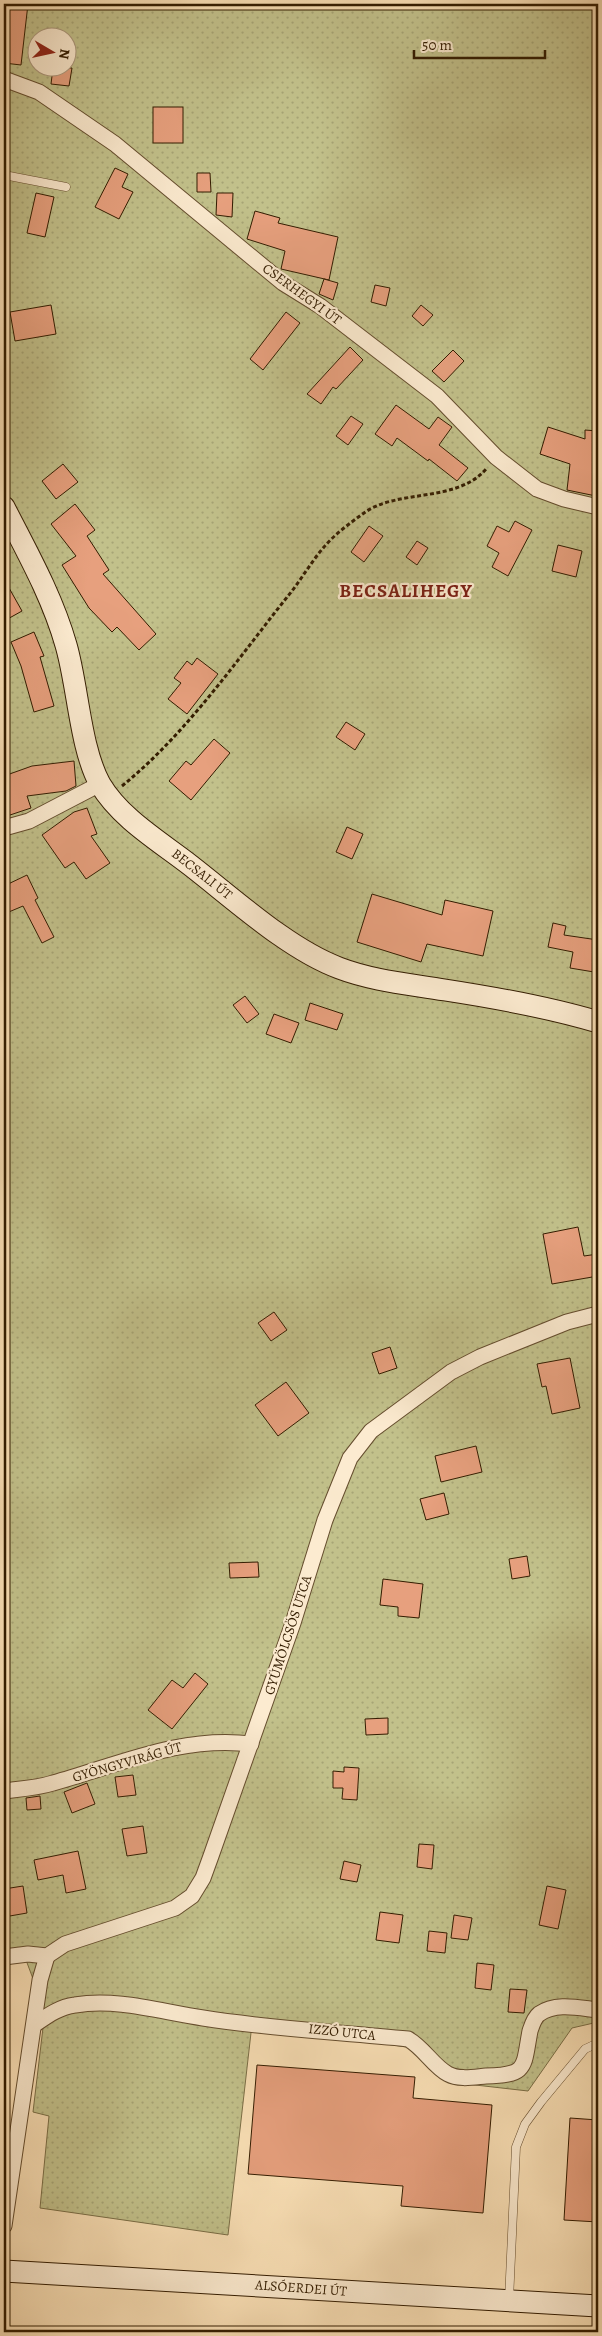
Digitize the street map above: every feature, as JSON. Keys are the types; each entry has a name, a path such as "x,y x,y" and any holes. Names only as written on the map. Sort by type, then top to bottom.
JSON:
{"main road":[{"name":"BECSALI ÚT","path":"4,507 43,582 61,628 92,765 105,791 148,833 261,920 309,954 339,968 397,982 505,999 598,1022"},
{"name":"ALSÓERDEI ÚT","path":"4,2271 598,2306"}],"street":[{"name":"CSERHEGYI ÚT","path":"4,79 39,92 115,144 283,283 320,306 437,396 496,457 536,489 564,499 598,507"},
{"path":"4,828 29,821 105,791"},
{"name":"GYÜMÖLCSÖS UTCA","path":"47,1956 65,1944 175,1908 192,1896 204,1878 338,1484 350,1458 371,1431 451,1372 480,1357 567,1322 598,1314"},
{"name":"GYÖNGYVIRÁG ÚT","path":"4,1792 51,1784 188,1744 216,1741 251,1744"},
{"path":"4,1957 28,1954 47,1956 40,1980 4,2226"},
{"name":"IZZÓ UTCA","path":"34,2025 52,2012 74,2005 103,2004 148,2008 204,2018 408,2039 416,2044 447,2074 456,2077 504,2076 518,2071 524,2066 532,2025 536,2016 545,2010 563,2007 598,2010"}],"lane":[{"path":"4,174 66,187"},
{"path":"508,2301 516,2146 524,2124 557,2082 586,2050 598,2043"}],"path":[{"path":"105,791 147,766 221,682 324,547 345,527 366,511 389,503 433,494 478,478 496,457"}],"shaded area":[{"path":"4,4 598,4 598,2022 572,2028 528,2091 449,2082 413,2048 252,2024 228,2235 40,2208 49,2116 33,2112 45,2011 26,1960 4,1963"}],"building":[{"path":"8,4 28,4 21,65 4,63"},
{"path":"52,78 70,78 69,86 51,84"},
{"path":"153,107 183,107 183,143 153,143"},
{"path":"115,168 128,174 122,187 133,192 119,219 95,207"},
{"path":"197,173 210,173 211,192 197,192"},
{"path":"36,193 54,197 45,237 27,233"},
{"path":"217,193 233,193 232,217 216,215"},
{"path":"255,211 280,218 278,223 338,237 329,280 281,269 285,251 247,239"},
{"path":"324,279 338,283 333,300 319,294"},
{"path":"375,285 390,288 386,306 371,302"},
{"path":"51,305 56,334 15,341 10,312"},
{"path":"421,305 433,315 423,326 412,316"},
{"path":"286,312 300,323 263,370 250,359"},
{"path":"350,347 363,360 336,389 333,387 321,404 307,394"},
{"path":"453,350 464,361 444,382 432,371"},
{"path":"396,405 429,429 438,417 452,427 439,445 468,468 457,481 429,459 428,461 397,438 392,446 375,434"},
{"path":"351,416 363,424 348,445 336,436"},
{"path":"548,427 585,439 585,430 598,431 596,496 567,490 570,464 540,454"},
{"path":"63,464 78,482 56,499 42,481"},
{"path":"75,504 95,530 87,536 109,570 103,574 156,634 139,650 117,627 112,632 89,608 62,565 76,556 51,524"},
{"path":"515,521 532,530 508,576 492,567 499,553 487,546 497,526 509,532"},
{"path":"369,526 383,536 364,562 351,552"},
{"path":"417,541 428,548 417,565 406,557"},
{"path":"558,545 582,551 576,577 552,571"},
{"path":"4,579 22,611 4,621"},
{"path":"34,632 44,656 40,657 54,706 34,712 21,666 11,642"},
{"path":"197,658 218,674 187,714 168,699 181,683 174,678 187,661 192,665"},
{"path":"346,722 365,734 355,750 336,737"},
{"path":"214,739 230,753 191,800 169,781 186,761 191,765"},
{"path":"74,761 76,786 66,791 27,796 31,808 4,817 4,776 32,766"},
{"path":"87,808 97,834 91,836 110,863 86,879 74,862 65,868 42,835 74,812"},
{"path":"347,827 363,834 352,859 336,852"},
{"path":"27,875 38,898 35,900 54,937 42,943 23,906 4,914 4,886"},
{"path":"372,894 442,915 445,900 493,911 483,956 427,944 421,962 357,942"},
{"path":"553,923 566,926 564,935 598,940 594,972 570,968 573,952 548,947"},
{"path":"245,996 259,1014 247,1023 233,1005"},
{"path":"310,1003 343,1014 337,1030 305,1020"},
{"path":"274,1014 299,1023 291,1043 266,1034"},
{"path":"578,1227 584,1256 598,1254 598,1276 552,1284 543,1234"},
{"path":"274,1312 287,1330 271,1341 258,1323"},
{"path":"390,1347 397,1368 379,1374 372,1353"},
{"path":"570,1358 580,1408 552,1414 546,1386 542,1387 537,1364"},
{"path":"286,1382 309,1413 278,1436 255,1405"},
{"path":"476,1446 482,1472 441,1482 435,1456"},
{"path":"444,1493 449,1514 426,1520 420,1499"},
{"path":"527,1556 530,1576 512,1579 509,1559"},
{"path":"258,1562 259,1577 230,1578 229,1563"},
{"path":"383,1579 423,1584 419,1618 398,1616 398,1607 380,1605"},
{"path":"195,1673 208,1684 172,1729 148,1710 172,1680 183,1688"},
{"path":"388,1718 388,1734 366,1735 365,1719"},
{"path":"344,1767 359,1768 357,1800 342,1799 343,1788 333,1788 333,1771 344,1772"},
{"path":"133,1775 136,1795 118,1797 115,1777"},
{"path":"87,1783 95,1804 72,1813 64,1792"},
{"path":"40,1796 41,1809 27,1810 26,1798"},
{"path":"143,1826 147,1853 127,1856 122,1829"},
{"path":"419,1844 434,1845 432,1869 417,1867"},
{"path":"78,1851 86,1889 66,1893 63,1875 38,1880 34,1860"},
{"path":"344,1861 361,1865 357,1882 340,1879"},
{"path":"23,1886 27,1913 4,1917 4,1889"},
{"path":"547,1886 566,1890 558,1929 539,1925"},
{"path":"380,1912 403,1915 399,1943 376,1940"},
{"path":"454,1915 472,1918 468,1940 451,1938"},
{"path":"429,1931 447,1933 445,1953 427,1951"},
{"path":"477,1963 494,1965 491,1990 475,1988"},
{"path":"510,1989 527,1990 524,2013 508,2012"},
{"path":"257,2065 415,2077 413,2098 492,2105 483,2213 401,2206 403,2186 248,2174"},
{"path":"570,2118 598,2120 598,2222 564,2220"}],"district":[{"name":"BECSALIHEGY","path":"406,591"}]}
